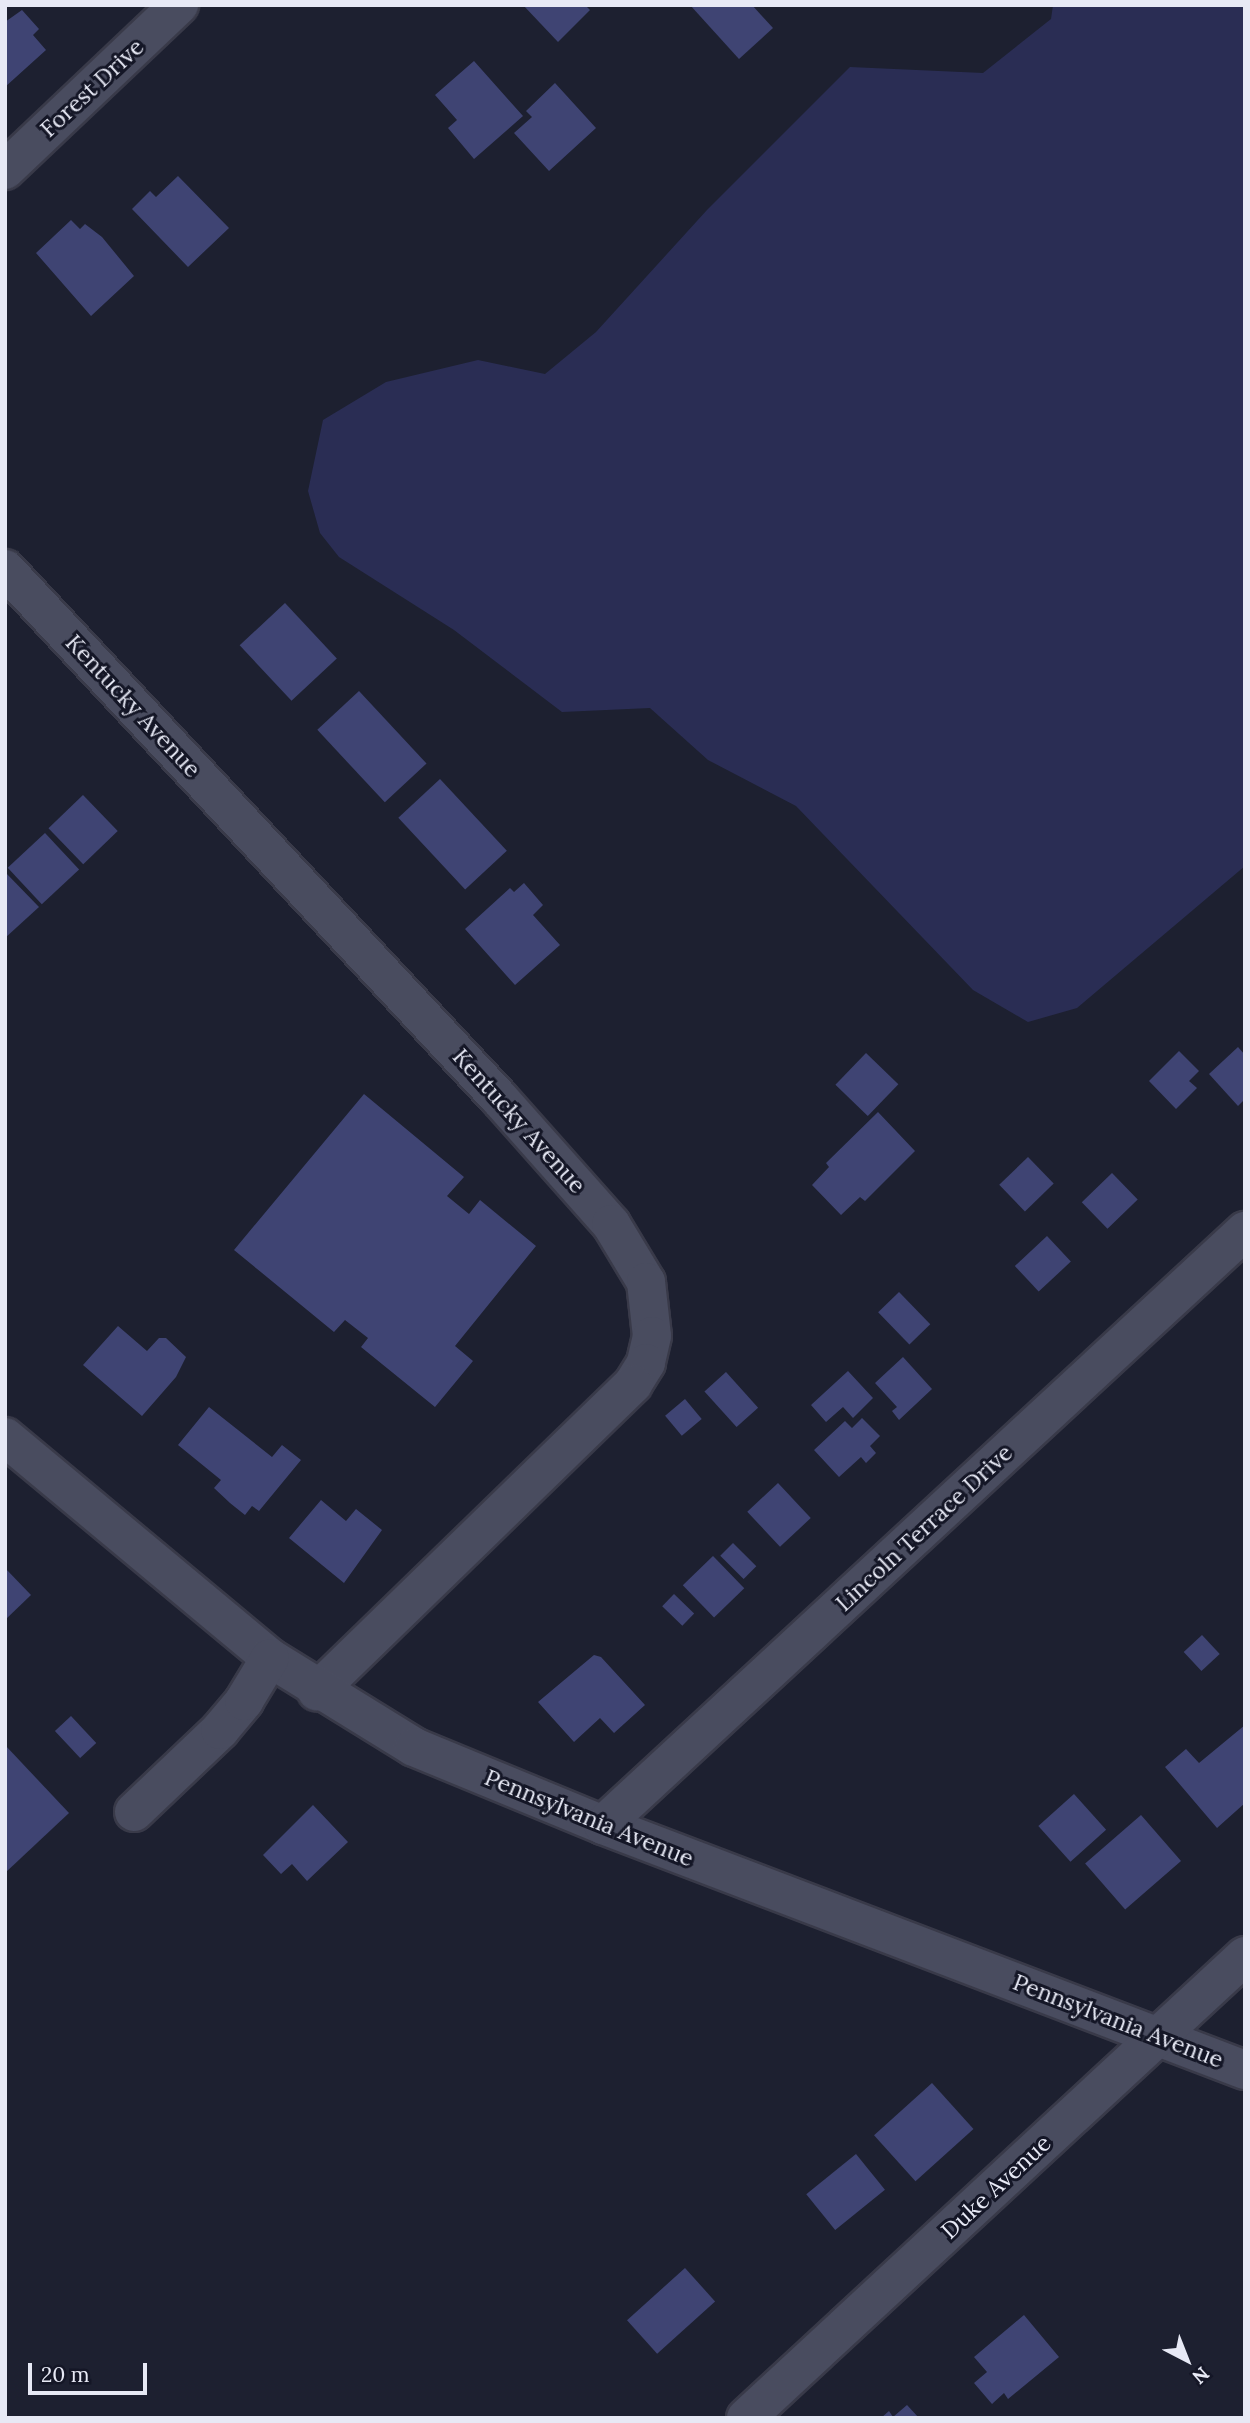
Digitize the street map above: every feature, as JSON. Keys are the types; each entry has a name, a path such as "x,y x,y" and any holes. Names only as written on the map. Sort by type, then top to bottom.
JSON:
{"street":[{"name":"Forest Drive","path":"5,170 179,5"},
{"name":"Kentucky Avenue","path":"5,569 499,1098 611,1224 646,1282 652,1336 646,1363 633,1384 317,1691"},
{"name":"Lincoln Terrace Drive","path":"603,1825 1245,1231"},
{"name":"Pennsylvania Avenue","path":"5,1437 270,1658 317,1691 414,1747 603,1825 1245,2070"},
{"path":"134,1812 220,1730 244,1701 270,1658"},
{"name":"Duke Avenue","path":"746,2418 1245,1956"}],"shaded area":[{"path":"1053,5 1245,5 1245,866 1077,1008 1028,1022 973,990 796,806 708,760 650,708 562,712 454,630 339,557 320,533 308,491 323,420 386,382 478,360 545,374 596,332 707,210 850,67 983,73 1051,19"}],"building":[{"path":"523,5 585,5 590,10 558,42"},
{"path":"690,5 752,5 773,28 739,59"},
{"path":"22,10 39,29 33,35 46,50 5,87 5,22"},
{"path":"474,61 523,116 474,159 448,128 457,120 435,95"},
{"path":"555,83 596,128 549,171 514,133 532,117 526,111"},
{"path":"178,176 229,228 188,267 132,209 150,191 156,197"},
{"path":"71,220 80,229 85,224 102,237 134,276 91,316 36,253"},
{"path":"285,603 337,659 291,701 240,645"},
{"path":"359,691 427,763 385,802 317,730"},
{"path":"440,779 507,851 465,890 398,818"},
{"path":"83,795 118,831 83,864 48,828"},
{"path":"45,833 79,870 42,904 8,868"},
{"path":"5,872 39,907 5,938"},
{"path":"524,883 543,905 533,915 560,945 515,985 465,929 510,888 514,892"},
{"path":"1238,1047 1245,1055 1245,1099 1238,1106 1209,1074"},
{"path":"1179,1051 1199,1071 1189,1081 1197,1088 1176,1109 1149,1081"},
{"path":"866,1053 898,1084 868,1116 835,1085"},
{"path":"364,1094 464,1177 447,1196 469,1214 480,1200 536,1246 455,1346 473,1361 435,1407 361,1347 368,1338 345,1320 334,1332 234,1250"},
{"path":"878,1112 915,1151 865,1201 860,1197 841,1215 812,1185 829,1167 826,1163"},
{"path":"1028,1157 1054,1184 1025,1211 999,1185"},
{"path":"1112,1173 1138,1200 1107,1229 1082,1202"},
{"path":"1047,1236 1071,1262 1039,1292 1015,1266"},
{"path":"899,1292 930,1324 909,1345 878,1312"},
{"path":"118,1326 147,1351 159,1338 166,1338 186,1357 176,1377 142,1416 83,1365"},
{"path":"903,1357 932,1389 899,1420 892,1411 897,1407 875,1383"},
{"path":"848,1371 873,1398 853,1418 843,1407 826,1422 811,1405"},
{"path":"726,1372 758,1408 737,1427 704,1391"},
{"path":"685,1399 702,1419 682,1436 665,1416"},
{"path":"209,1407 272,1457 282,1445 301,1460 259,1511 252,1506 245,1515 230,1503 214,1488 221,1480 178,1445"},
{"path":"862,1418 880,1436 870,1446 876,1453 866,1463 861,1457 839,1477 814,1450 845,1421 852,1428"},
{"path":"778,1483 811,1518 780,1547 747,1512"},
{"path":"321,1500 346,1521 356,1509 382,1530 344,1583 289,1538"},
{"path":"733,1543 756,1566 744,1579 720,1556"},
{"path":"713,1556 744,1588 714,1618 683,1585"},
{"path":"5,1568 31,1595 5,1620"},
{"path":"674,1594 694,1613 682,1626 662,1606"},
{"path":"1202,1635 1220,1654 1201,1671 1184,1652"},
{"path":"594,1655 601,1657 645,1705 614,1733 600,1718 574,1742 538,1702"},
{"path":"71,1716 96,1743 80,1758 55,1731"},
{"path":"1245,1725 1245,1803 1217,1828 1165,1767 1186,1749 1199,1763"},
{"path":"5,1745 69,1813 5,1873"},
{"path":"1074,1794 1106,1830 1070,1862 1038,1826"},
{"path":"313,1805 348,1842 307,1881 292,1864 281,1874 263,1855"},
{"path":"1141,1815 1181,1861 1125,1910 1085,1864"},
{"path":"932,2083 973,2129 916,2181 874,2135"},
{"path":"856,2154 885,2190 835,2230 806,2194"},
{"path":"685,2268 715,2301 657,2354 627,2320"},
{"path":"1024,2315 1059,2357 1008,2399 1004,2393 992,2404 974,2383 987,2372 974,2357"},
{"path":"907,2405 919,2418 881,2418 889,2411 893,2417"}]}
